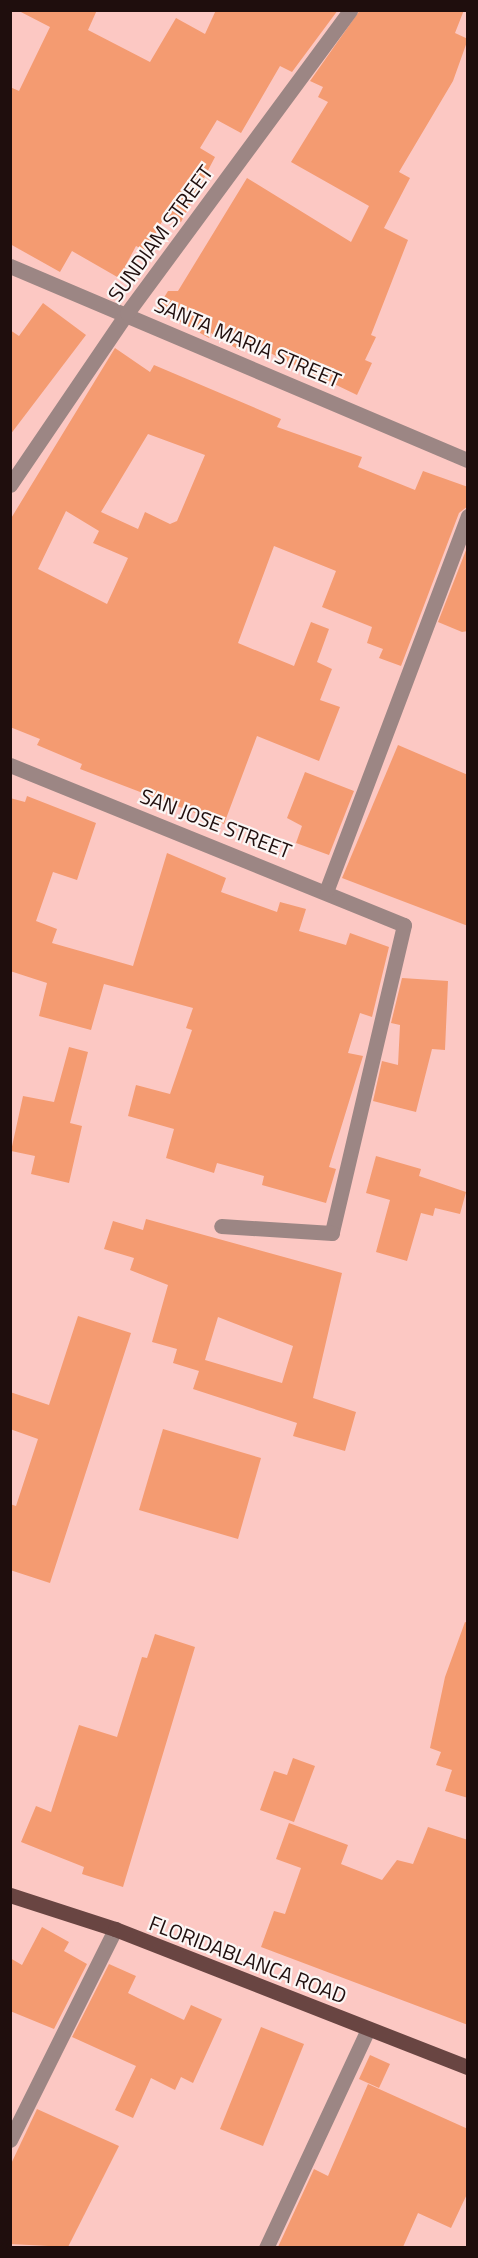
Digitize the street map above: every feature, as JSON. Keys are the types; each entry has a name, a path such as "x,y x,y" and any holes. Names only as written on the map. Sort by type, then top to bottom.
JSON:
{"main road":[{"name":"FLORIDABLANCA ROAD","path":"10,1895 115,1929 468,2067"}],"street":[{"name":"SUNDIAM STREET","path":"10,485 127,314 350,10"},
{"name":"SANTA MARIA STREET","path":"10,266 468,460"},
{"path":"327,890 468,516"},
{"name":"SAN JOSE STREET","path":"10,765 327,890 404,925 332,1233 221,1226"},
{"path":"10,2140 115,1929"},
{"path":"266,2247 368,2029"}],"building":[{"path":"17,10 97,10 88,30 150,62 176,18 205,34 216,10 338,10 292,72 280,66 241,133 217,120 200,148 215,157 181,222 166,214 146,251 136,246 119,278 72,251 60,272 10,244 10,87 19,91 50,27"},
{"path":"360,10 464,10 455,33 468,39 453,81 399,172 410,178 384,228 408,240 371,335 376,337 365,360 372,363 357,395 245,341 239,350 211,333 209,338 157,309 168,291 178,291 247,178 351,242 369,206 291,162 328,102 318,97 323,87 310,81"},
{"path":"43,303 86,335 10,435 10,330 19,336"},
{"path":"115,348 150,372 154,365 281,419 277,427 362,457 358,467 415,490 423,471 468,487 468,506 459,513 401,666 379,658 383,649 367,643 372,627 322,607 336,571 274,546 238,643 294,666 311,622 329,629 317,662 332,669 320,700 340,707 319,761 257,736 224,824 80,769 82,764 37,745 40,739 10,727 10,520","holes":["148,434 205,455 177,521 170,524 145,512 138,529 101,512","66,511 99,531 93,543 128,558 107,604 38,569"]},
{"path":"468,545 468,631 462,632 438,622"},
{"path":"398,745 468,775 468,926 342,878"},
{"path":"305,772 354,791 329,855 296,843 302,826 287,818"},
{"path":"27,796 96,823 77,880 53,872 36,921 57,929 52,943 133,966 167,853 226,878 221,892 277,912 280,902 306,909 299,931 346,945 350,933 389,947 372,1017 360,1013 348,1053 363,1056 329,1167 336,1169 326,1203 262,1185 264,1176 217,1163 214,1173 166,1158 174,1129 128,1116 136,1085 170,1094 192,1030 186,1028 193,1008 104,984 91,1030 39,1016 47,983 10,971 10,798 25,802"},
{"path":"402,978 448,981 445,1050 432,1049 416,1112 373,1101 382,1061 398,1065 400,1025 391,1023"},
{"path":"69,1047 88,1052 70,1123 82,1126 69,1183 31,1174 35,1156 11,1151 23,1096 54,1102"},
{"path":"376,1156 421,1169 419,1176 466,1192 460,1214 435,1208 433,1216 421,1213 407,1261 376,1252 390,1200 366,1193"},
{"path":"146,1219 342,1273 313,1398 356,1412 345,1451 293,1436 297,1423 193,1389 199,1371 173,1363 177,1349 152,1342 168,1285 130,1270 134,1258 104,1249 113,1221 143,1230","holes":["218,1317 293,1346 282,1383 205,1360"]},
{"path":"78,1316 131,1333 50,1583 10,1570 10,1504 16,1506 38,1439 10,1429 10,1392 49,1405"},
{"path":"163,1429 261,1458 238,1539 139,1510"},
{"path":"465,1622 468,1623 468,1798 445,1791 452,1770 436,1765 441,1752 430,1748 445,1677"},
{"path":"155,1634 195,1647 123,1887 82,1874 84,1867 21,1842 36,1806 51,1812 79,1725 117,1737 142,1657 147,1658"},
{"path":"293,1758 315,1766 294,1822 260,1810 274,1771 287,1775"},
{"path":"289,1823 348,1845 341,1864 382,1880 397,1860 413,1864 428,1827 468,1840 468,2025 261,1947 274,1911 285,1914 301,1868 276,1859"},
{"path":"42,1927 69,1942 64,1951 87,1964 54,2029 10,2011 10,1958 22,1965"},
{"path":"109,1964 136,1976 128,1993 138,1998 184,2020 191,2005 222,2019 193,2083 181,2077 175,2090 151,2078 133,2118 115,2110 136,2066 72,2037"},
{"path":"261,2027 304,2044 263,2146 220,2129"},
{"path":"370,2055 390,2064 379,2088 359,2079"},
{"path":"368,2084 468,2129 468,2192 451,2228 418,2213 403,2247 278,2247 314,2169 328,2176"},
{"path":"37,2109 119,2146 68,2247 10,2244 10,2166"}]}
